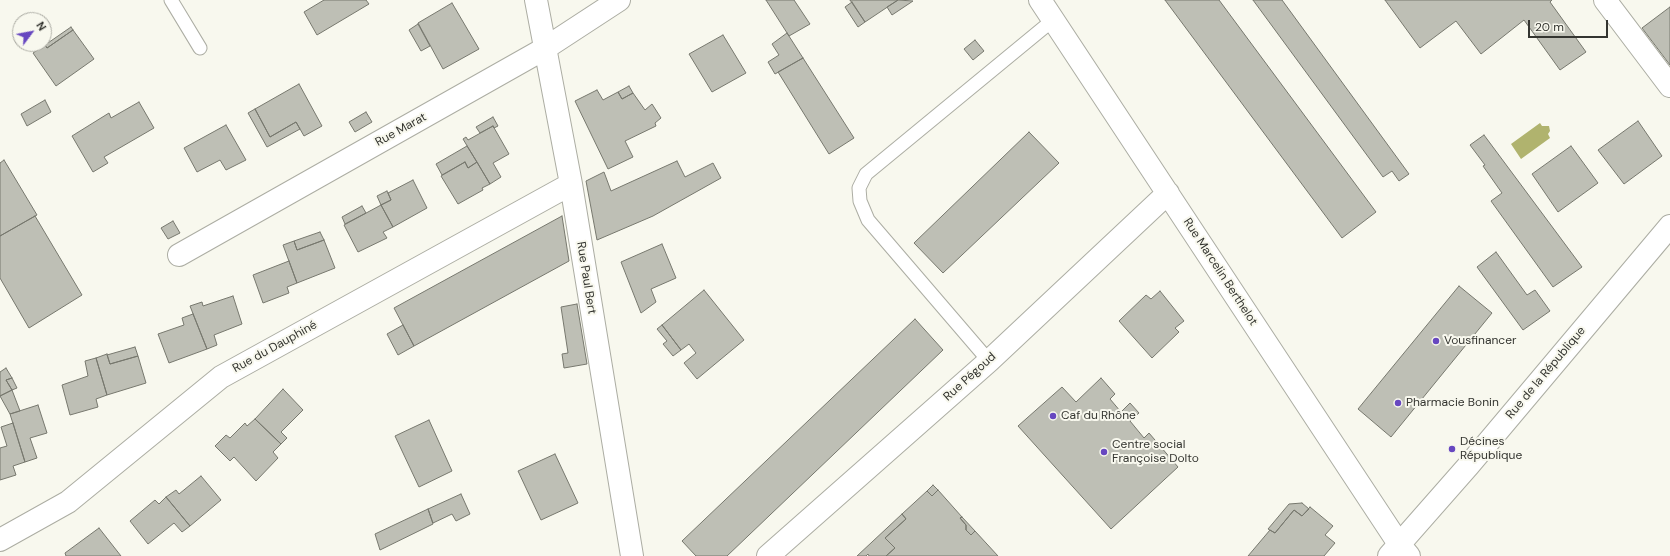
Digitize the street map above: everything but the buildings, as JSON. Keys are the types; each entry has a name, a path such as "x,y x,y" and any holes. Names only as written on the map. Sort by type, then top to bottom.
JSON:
{"street":[{"name":"Rue Paul Bert","path":"536,0 544,50 571,184 632,556"},
{"name":"Rue Marat","path":"179,255 544,50 619,0"},
{"name":"Rue Marcelin Berthelot","path":"1040,0 1168,193 1399,552"},
{"path":"1605,0 1670,86"},
{"name":"Rue du Dauphiné","path":"0,540 68,502 221,377 571,184"},
{"name":"Rue Pégoud","path":"768,556 989,361 1168,193"},
{"name":"Rue de la République","path":"1399,552 1469,465 1670,226"}],"lane":[{"path":"171,0 200,48"},
{"path":"989,361 868,220 860,201 859,188 866,174 1053,20"}],"shaded area":[{"path":"1540,123 1542,126 1549,126 1550,131 1548,134 1550,138 1521,159 1511,144"}],"place":[{"name":"Vousfinancer","path":"1436,341"},
{"name":"Pharmacie Bonin","path":"1398,403"},
{"name":"Caf du Rhône","path":"1053,416"},
{"name":"Décines République","path":"1452,449"},
{"name":"Centre social Françoise Dolto","path":"1104,452"}]}
